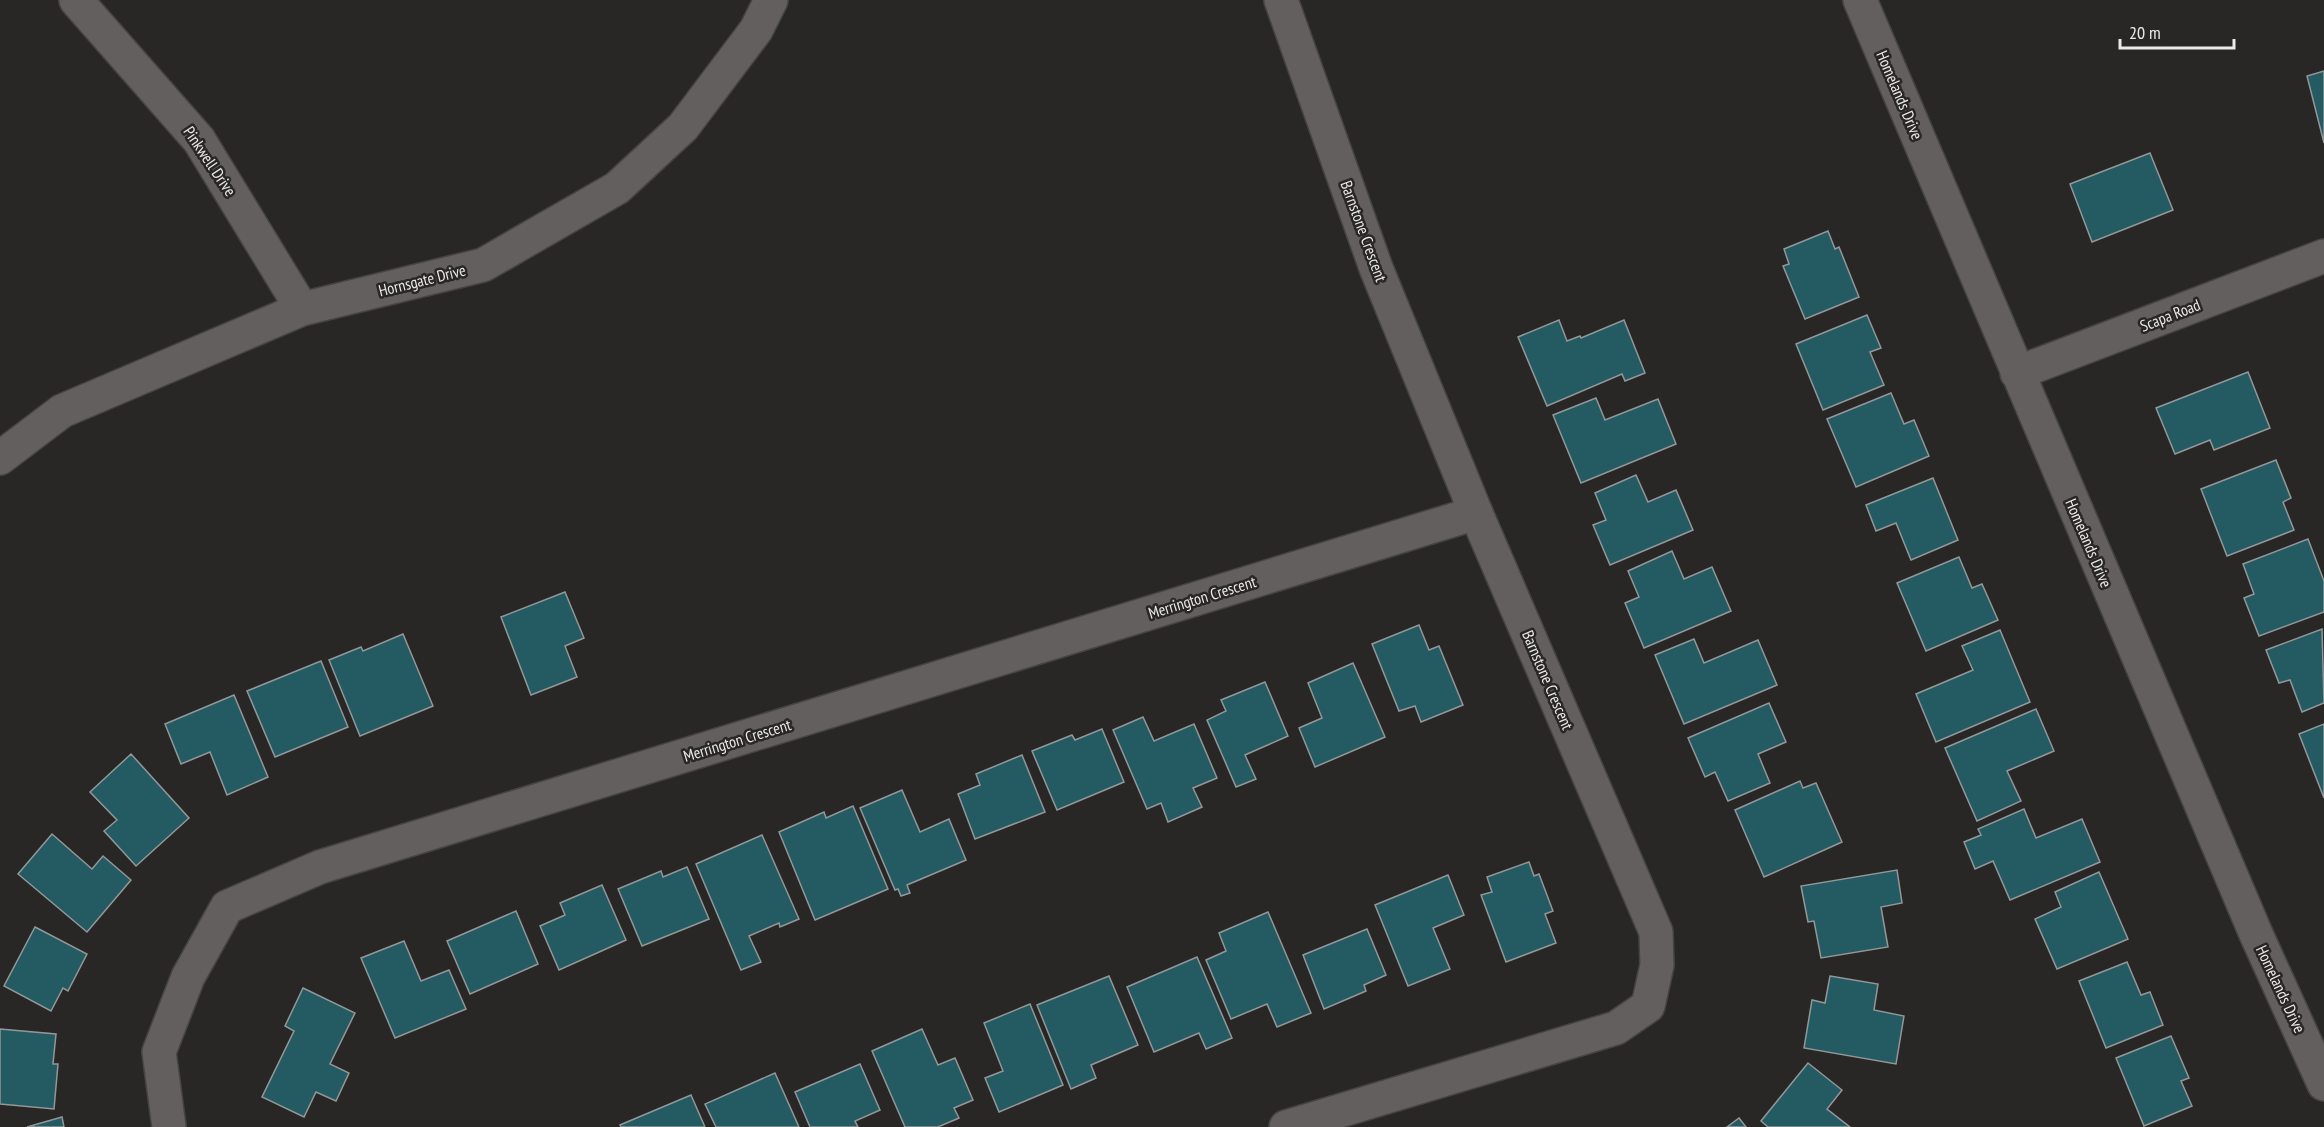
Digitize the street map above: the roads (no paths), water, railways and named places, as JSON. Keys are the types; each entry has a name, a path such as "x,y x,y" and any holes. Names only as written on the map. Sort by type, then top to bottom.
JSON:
{"street":[{"name":"Pinkwell Drive","path":"76,0 199,140 302,309"},
{"name":"Hornsgate Drive","path":"0,458 62,411 302,309 483,265 617,188 683,127 756,30 771,0"},
{"name":"Barnstone Crescent","path":"1281,0 1376,268 1476,513 1656,932 1657,965 1648,1006 1616,1028 1286,1127"},
{"name":"Homelands Drive","path":"1860,0 2251,923 2324,1083"},
{"name":"Scapa Road","path":"2017,373 2324,256"},
{"name":"Merrington Crescent","path":"170,1127 159,1052 188,977 226,907 320,867 1476,513"}]}
